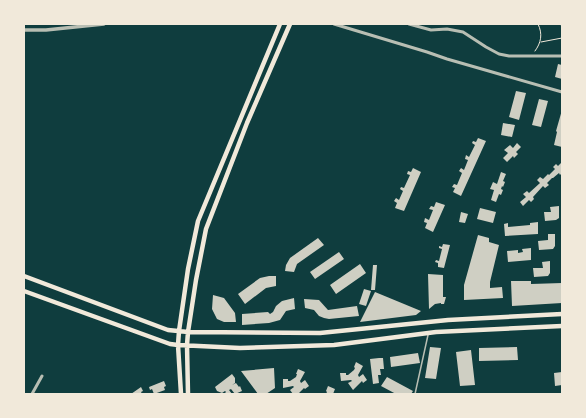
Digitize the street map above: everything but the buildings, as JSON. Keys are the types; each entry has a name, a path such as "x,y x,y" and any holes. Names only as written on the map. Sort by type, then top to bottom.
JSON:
{"main road":[{"path":"181,394 178,345 179,331 188,269 198,220 280,24"},
{"path":"188,394 188,332 206,229 247,123 290,24"},
{"path":"24,276 168,330 188,332 320,333 448,320 562,314"},
{"path":"24,290 170,344 178,345 240,348 334,345 472,329 562,326"}],"street":[{"path":"24,30 46,30 104,24"},
{"path":"334,24 447,59 562,92"},
{"path":"409,24 431,30 447,29 463,32 499,54 509,56 562,56"},
{"path":"32,394 42,376"}],"lane":[{"path":"415,394 428,333"}],"path":[{"path":"532,55 540,42 541,33 538,24"},
{"path":"561,24 562,28"},
{"path":"540,42 562,38"}]}
